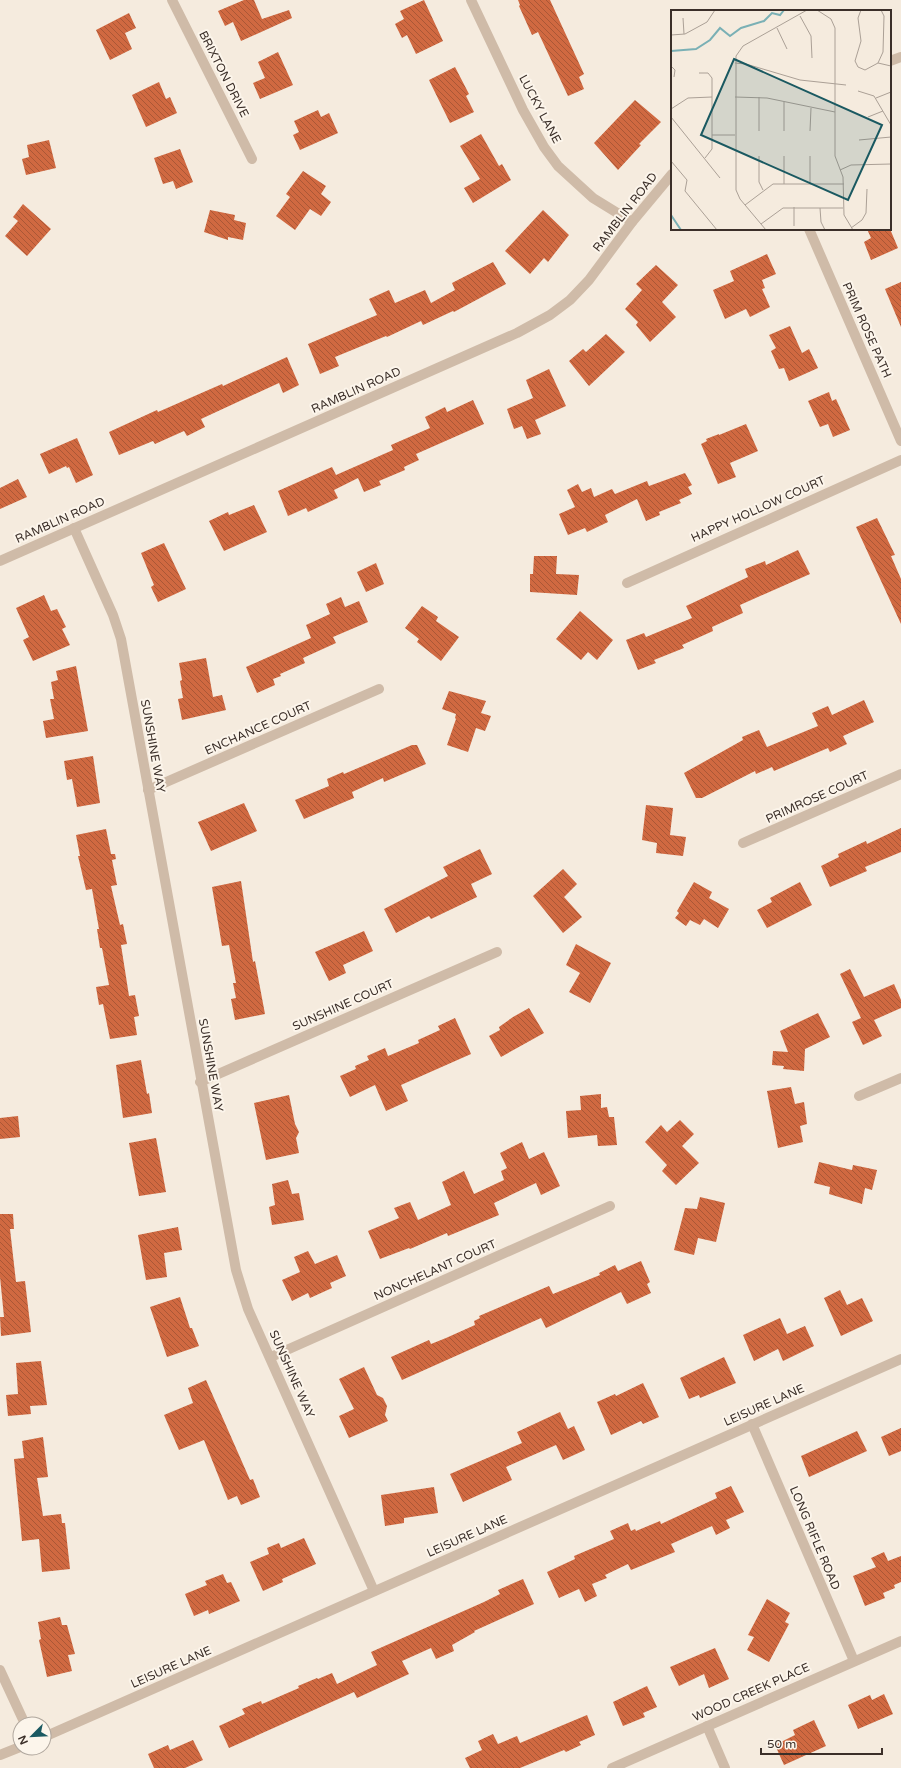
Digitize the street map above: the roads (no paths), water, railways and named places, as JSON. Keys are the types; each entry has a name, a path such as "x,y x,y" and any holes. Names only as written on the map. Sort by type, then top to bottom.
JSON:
{"street":[{"name":"BRIXTON DRIVE","path":"172,0 252,159"},
{"name":"LUCKY LANE","path":"471,0 523,110 544,147 558,166 593,198 632,222"},
{"path":"891,61 901,57"},
{"name":"RAMBLIN ROAD","path":"0,561 517,333 550,315 570,300 589,280 632,222 671,175"},
{"name":"PRIM ROSE PATH","path":"809,230 901,441"},
{"name":"HAPPY HOLLOW COURT","path":"627,583 901,460"},
{"name":"SUNSHINE WAY","path":"74,528 113,615 120,639 200,1082 236,1270 248,1309 271,1357 374,1591"},
{"name":"ENCHANCE COURT","path":"148,790 378,689"},
{"name":"PRIMROSE COURT","path":"743,843 901,774"},
{"name":"SUNSHINE COURT","path":"200,1082 496,952"},
{"path":"859,1096 901,1078"},
{"name":"NONCHELANT COURT","path":"271,1357 610,1206"},
{"name":"LEISURE LANE","path":"52,1733 901,1359"},
{"name":"LONG RIFLE ROAD","path":"752,1424 854,1661"},
{"name":"WOOD CREEK PLACE","path":"612,1768 901,1641"},
{"path":"0,1670 21,1716"},
{"path":"707,1726 726,1768"},
{"path":"0,1755 12,1750"}]}
